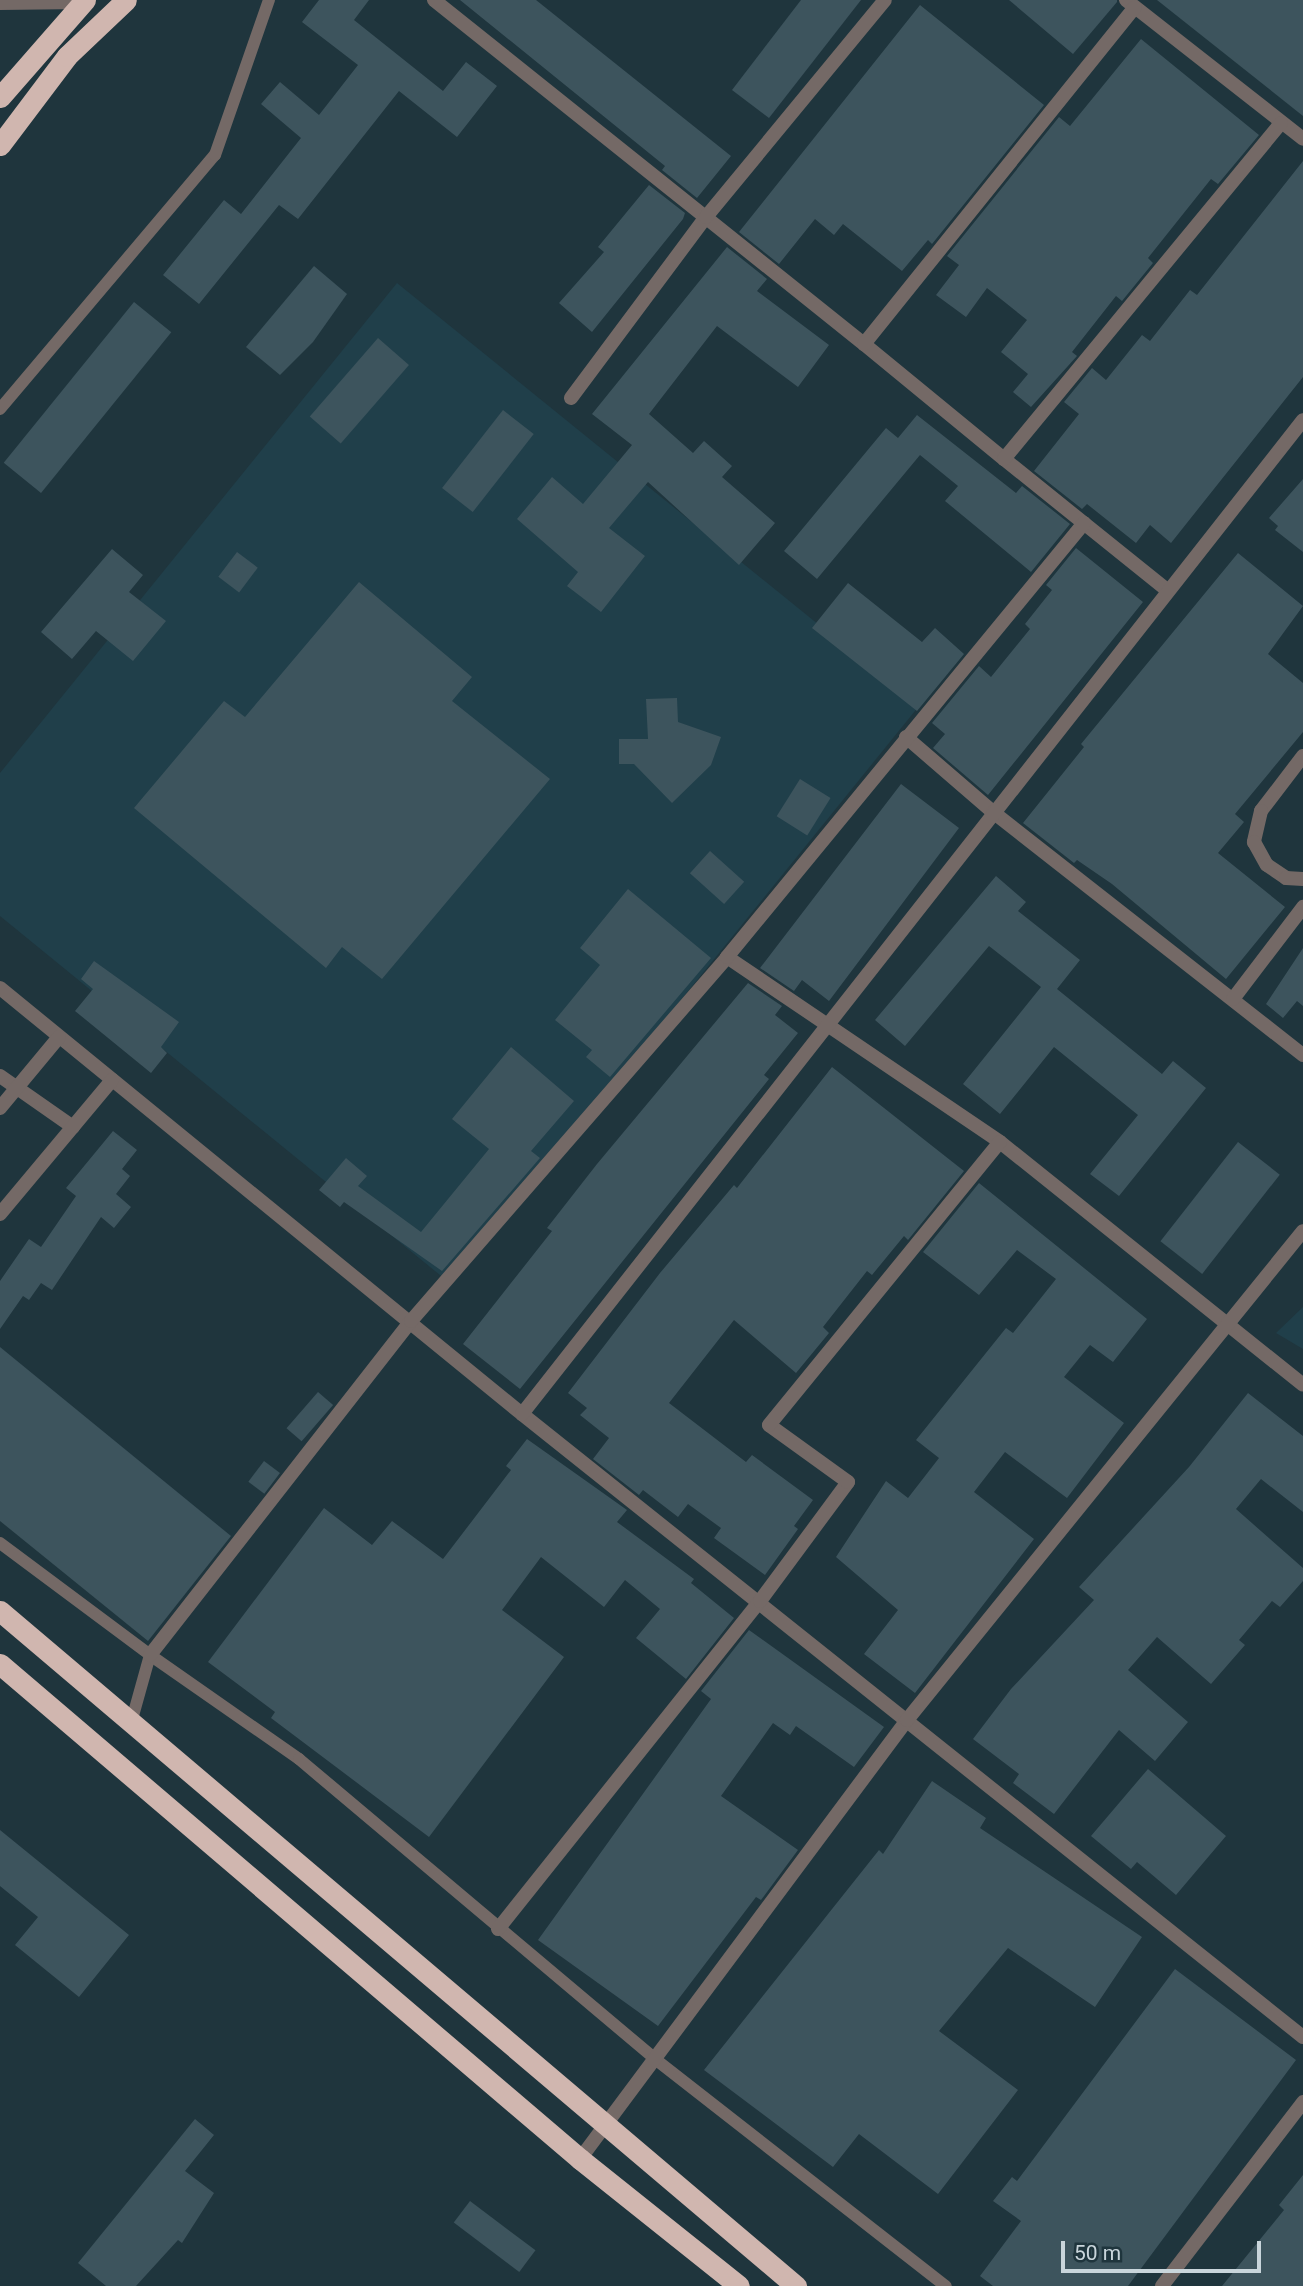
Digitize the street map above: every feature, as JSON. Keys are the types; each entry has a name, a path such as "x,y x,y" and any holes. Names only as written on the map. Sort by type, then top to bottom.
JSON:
{"highway":[{"path":"0,145 67,56 126,0"},
{"path":"0,97 83,2"},
{"path":"0,1612 796,2286"},
{"path":"0,1664 580,2159 739,2286"}],"street":[{"path":"434,0 1167,590"},
{"path":"571,397 706,217 885,0"},
{"path":"864,344 1130,4 1303,139"},
{"path":"1004,459 1281,122"},
{"path":"522,1414 824,1025 1303,421"},
{"path":"150,1655 411,1321 727,957 1084,523"},
{"path":"906,737 993,812 1303,1055"},
{"path":"1303,756 1261,811 1254,842 1267,865 1286,878 1303,879"},
{"path":"1233,999 1303,906"},
{"path":"727,957 1000,1142 1303,1385"},
{"path":"0,988 522,1414 760,1601 1303,2037"},
{"path":"0,1108 59,1037"},
{"path":"0,1076 73,1127"},
{"path":"0,1214 112,1080"},
{"path":"498,1928 760,1601 848,1482 769,1425 1000,1142"},
{"path":"580,2159 907,1720 1303,1231"},
{"path":"1162,2286 1303,2102"}],"lane":[{"path":"0,409 215,155 269,0"},
{"path":"0,4 83,2"},
{"path":"0,1543 150,1655 299,1759 655,2059 946,2286"},
{"path":"131,1723 150,1655"}],"shaded area":[{"path":"397,283 919,706 451,1284 0,916 0,773"},
{"path":"1303,1307 1303,1349 1276,1333"}],"building":[{"path":"319,0 369,0 354,20 443,91 466,62 497,86 457,137 399,91 298,219 279,205 199,304 163,275 224,200 241,214 301,138 261,104 280,82 319,115 358,65 302,22"},
{"path":"460,0 536,0 731,156 697,198 662,170 665,166"},
{"path":"801,0 861,0 769,118 732,90"},
{"path":"1009,0 1117,0 1117,2 1073,54"},
{"path":"1157,0 1303,0 1303,116"},
{"path":"920,5 1044,105 932,244 928,240 902,271 843,224 834,235 815,219 779,264 739,232"},
{"path":"1141,39 1259,135 1218,184 1211,179 1148,258 1153,263 1122,301 1116,296 1072,352 1077,356 1031,407 1013,392 1028,374 1001,352 1027,320 987,288 966,317 936,295 959,265 947,256 1059,117 1070,126"},
{"path":"1303,161 1303,377 1171,543 1150,525 1136,543 1087,504 1082,509 1034,471 1079,414 1064,402 1092,368 1106,380 1142,335 1150,341 1190,290 1197,295"},
{"path":"649,185 685,213 683,219 592,332 559,303 604,252 598,247"},
{"path":"727,247 767,279 757,291 829,345 798,387 717,326 649,414 693,453 704,441 732,466 722,477 775,523 739,565 648,482 609,528 645,556 601,612 567,586 578,572 517,519 552,477 583,504 632,445 592,414"},
{"path":"314,266 347,294 313,342 280,375 246,347"},
{"path":"134,302 171,332 41,493 4,463"},
{"path":"378,338 409,365 341,443 310,416"},
{"path":"503,410 534,434 473,512 442,488"},
{"path":"917,415 1016,493 1022,486 1070,524 1031,572 945,501 958,486 920,455 817,579 784,551 886,428 898,438"},
{"path":"1303,479 1303,552 1275,530 1278,526 1269,518"},
{"path":"1076,548 1143,602 988,795 933,748 945,734 932,723 979,666 991,677 1030,629 1025,624 1052,590 1046,585"},
{"path":"112,549 143,575 129,592 166,621 133,661 96,631 72,659 41,632"},
{"path":"237,552 258,568 239,592 218,577"},
{"path":"1238,553 1303,606 1268,654 1303,683 1303,732 1235,814 1244,822 1218,853 1285,907 1226,979 1112,884 1077,860 1074,863 1023,823 1084,747 1081,744"},
{"path":"359,582 472,677 452,701 550,779 382,979 342,947 326,968 134,808 224,701 245,717"},
{"path":"848,583 922,642 935,628 964,654 917,711 812,628"},
{"path":"677,698 678,722 721,737 711,765 672,803 634,764 619,764 619,739 648,739 646,699"},
{"path":"800,779 831,798 807,835 777,816"},
{"path":"901,784 959,828 829,1001 802,980 794,991 760,968"},
{"path":"710,851 744,882 724,904 690,873"},
{"path":"996,876 1026,902 1018,911 1080,960 1057,989 1162,1074 1173,1061 1206,1088 1119,1196 1090,1174 1138,1115 1054,1047 1000,1114 963,1084 1041,987 989,946 905,1046 875,1020"},
{"path":"628,889 711,958 610,1077 586,1057 592,1050 555,1020 600,965 580,948"},
{"path":"1303,948 1303,1006 1297,1001 1283,1018 1266,1004"},
{"path":"94,961 179,1022 161,1047 167,1053 151,1073 75,1011 93,989 81,979"},
{"path":"748,983 782,1006 775,1015 798,1033 764,1075 769,1079 520,1389 463,1344 552,1231 547,1228 597,1164"},
{"path":"511,1047 574,1101 531,1151 540,1158 442,1271 344,1202 340,1207 319,1190 346,1158 367,1176 358,1186 421,1232 489,1149 452,1119"},
{"path":"832,1067 964,1171 908,1240 904,1236 872,1275 867,1271 823,1327 829,1333 796,1373 734,1320 669,1403 746,1462 752,1455 813,1500 794,1526 798,1529 765,1575 714,1538 721,1528 688,1504 678,1517 643,1490 639,1495 593,1459 609,1438 580,1415 587,1408 568,1393 660,1273 734,1185 737,1188"},
{"path":"113,1131 137,1150 122,1169 130,1176 116,1194 131,1207 114,1228 101,1217 52,1290 41,1283 29,1300 23,1296 0,1329 0,1281 29,1239 41,1247 76,1196 66,1188"},
{"path":"1238,1142 1280,1175 1202,1274 1160,1241"},
{"path":"979,1183 1147,1319 1113,1362 1090,1345 1064,1377 1124,1423 1067,1498 1005,1452 974,1492 1034,1539 915,1693 864,1654 898,1610 836,1557 886,1481 908,1498 939,1458 916,1440 1006,1328 1013,1333 1056,1279 1017,1250 979,1295 923,1252"},
{"path":"0,1347 231,1536 148,1641 0,1521"},
{"path":"318,1392 333,1405 302,1441 287,1428"},
{"path":"1248,1393 1303,1436 1303,1512 1261,1479 1236,1509 1303,1568 1303,1581 1280,1607 1272,1601 1239,1640 1245,1645 1211,1684 1157,1637 1128,1670 1188,1722 1155,1761 1119,1730 1054,1814 1013,1783 1019,1774 973,1739 1011,1689 1094,1600 1079,1587 1189,1467"},
{"path":"527,1439 627,1510 617,1522 694,1579 691,1583 734,1618 686,1679 636,1638 660,1609 625,1580 604,1607 541,1557 502,1610 564,1657 429,1837 271,1718 275,1712 208,1662 324,1508 372,1545 392,1521 443,1559 511,1470 506,1466"},
{"path":"264,1461 280,1473 264,1494 248,1482"},
{"path":"749,1630 884,1727 854,1767 796,1726 790,1735 773,1723 721,1796 798,1850 761,1900 756,1897 658,2026 538,1940 711,1699 701,1691"},
{"path":"1148,1769 1226,1836 1176,1895 1137,1862 1131,1869 1091,1836"},
{"path":"932,1781 986,1818 980,1828 1142,1937 1095,2007 1008,1948 939,2031 1018,2090 938,2194 859,2134 833,2167 704,2070 879,1850 883,1854"},
{"path":"0,1830 129,1935 79,1997 15,1945 38,1917 0,1886"},
{"path":"1175,1969 1296,2060 1128,2286 993,2286 980,2276 1021,2221 993,2201 1012,2177 1017,2181"},
{"path":"195,2119 214,2135 185,2171 214,2193 182,2243 178,2240 136,2286 106,2286 78,2263"},
{"path":"1303,2175 1303,2286 1222,2286 1284,2210 1279,2205"},
{"path":"470,2201 535,2250 519,2272 454,2223"}]}
